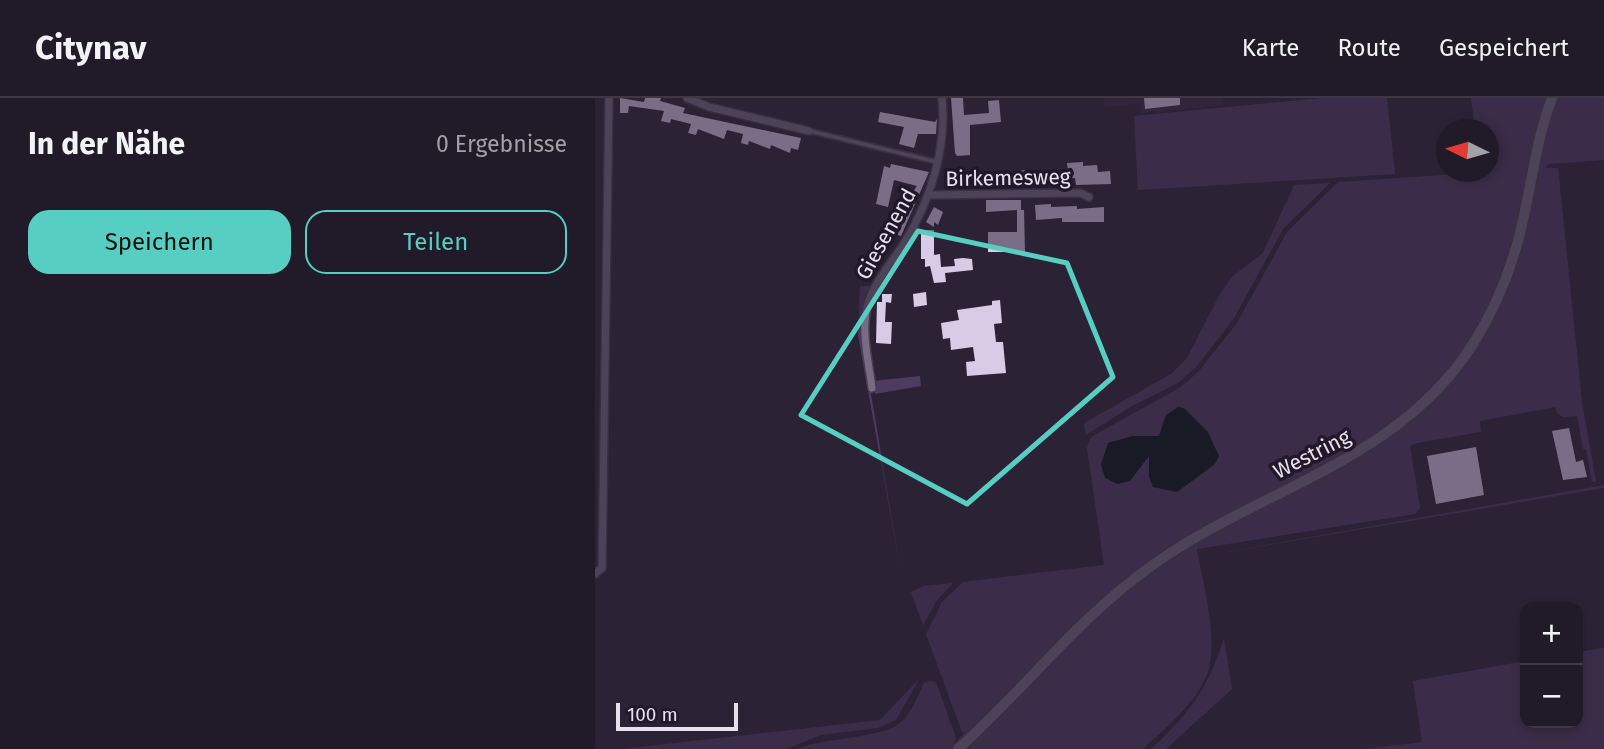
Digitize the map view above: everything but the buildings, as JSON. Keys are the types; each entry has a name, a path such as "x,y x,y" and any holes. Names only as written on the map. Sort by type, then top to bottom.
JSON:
{"main road":[{"name":"Westring","path":"960,748 1077,627 1142,573 1222,521 1367,448 1403,422 1435,393 1472,346 1506,279 1519,238 1552,98"}],"street":[{"path":"595,574 602,568 610,98"},
{"path":"687,98 709,107 809,131"},
{"name":"Giesenend","path":"872,388 865,337 866,311 875,287 907,239 928,195 945,128 942,98"},
{"name":"Birkemesweg","path":"928,195 1080,193 1089,197"},
{"path":"595,282 607,283"},
{"path":"595,417 605,417"}],"lane":[{"path":"809,131 937,162"}],"highlighted area":[{"path":"918,231 1067,263 1113,377 967,504 801,415"}],"shaded area":[{"path":"1104,98 1223,98 1224,105 1141,113 1140,103 1104,107"},
{"path":"1321,98 1387,98 1395,174 1138,190 1134,116"},
{"path":"1471,98 1547,98 1517,230 1495,294 1462,353 1433,388 1401,417 1365,441 1212,523 1146,565 1093,607 974,727 967,733 962,732 926,634 942,602 963,582 1104,565 1087,448 1091,437 1181,387 1199,371 1237,323 1287,232 1338,182 1436,176 1436,182 1499,182 1499,119 1474,119","holes":["1163,421 1215,464 1177,492 1153,486 1150,460 1149,456 1146,457 1143,436 1160,436"]},
{"path":"1556,98 1604,98 1604,160 1548,164 1546,168 1558,168 1582,402 1596,482 1592,482 1577,416 1563,417 1557,413 1555,407 1480,421 1481,432 1417,443 1410,446 1420,508 1415,514 1197,549 1209,613 1210,663 1206,677 1194,698 1143,749 968,749 1089,622 1159,565 1207,535 1369,452 1420,414 1447,385 1494,316"},
{"path":"1330,183 1283,229 1233,320 1196,367 1178,383 1132,406 1086,435 1084,423 1171,374 1187,358 1220,294 1233,276 1263,253 1294,185"},
{"path":"860,286 872,286 863,310 870,388 902,579 858,335"},
{"path":"920,376 921,386 875,394 873,381"},
{"path":"1178,407 1184,408 1208,432 1219,456 1215,464 1177,492 1153,487 1149,477 1149,456 1130,481 1118,484 1105,478 1101,464 1108,443 1132,436 1159,436 1166,415"},
{"path":"1604,485 1604,488 1210,555"},
{"path":"953,583 938,599 923,625 911,592 924,586"},
{"path":"1224,639 1232,689 1166,749 1151,749 1196,700 1211,673"},
{"path":"1604,648 1604,749 1365,749 1422,742 1413,681 1520,662 1520,728 1583,728 1583,651"},
{"path":"920,678 896,720 877,728 821,735 786,749 622,749 880,720"},
{"path":"936,682 956,738 951,749 797,749 869,735 894,727 909,713 924,683"}]}
